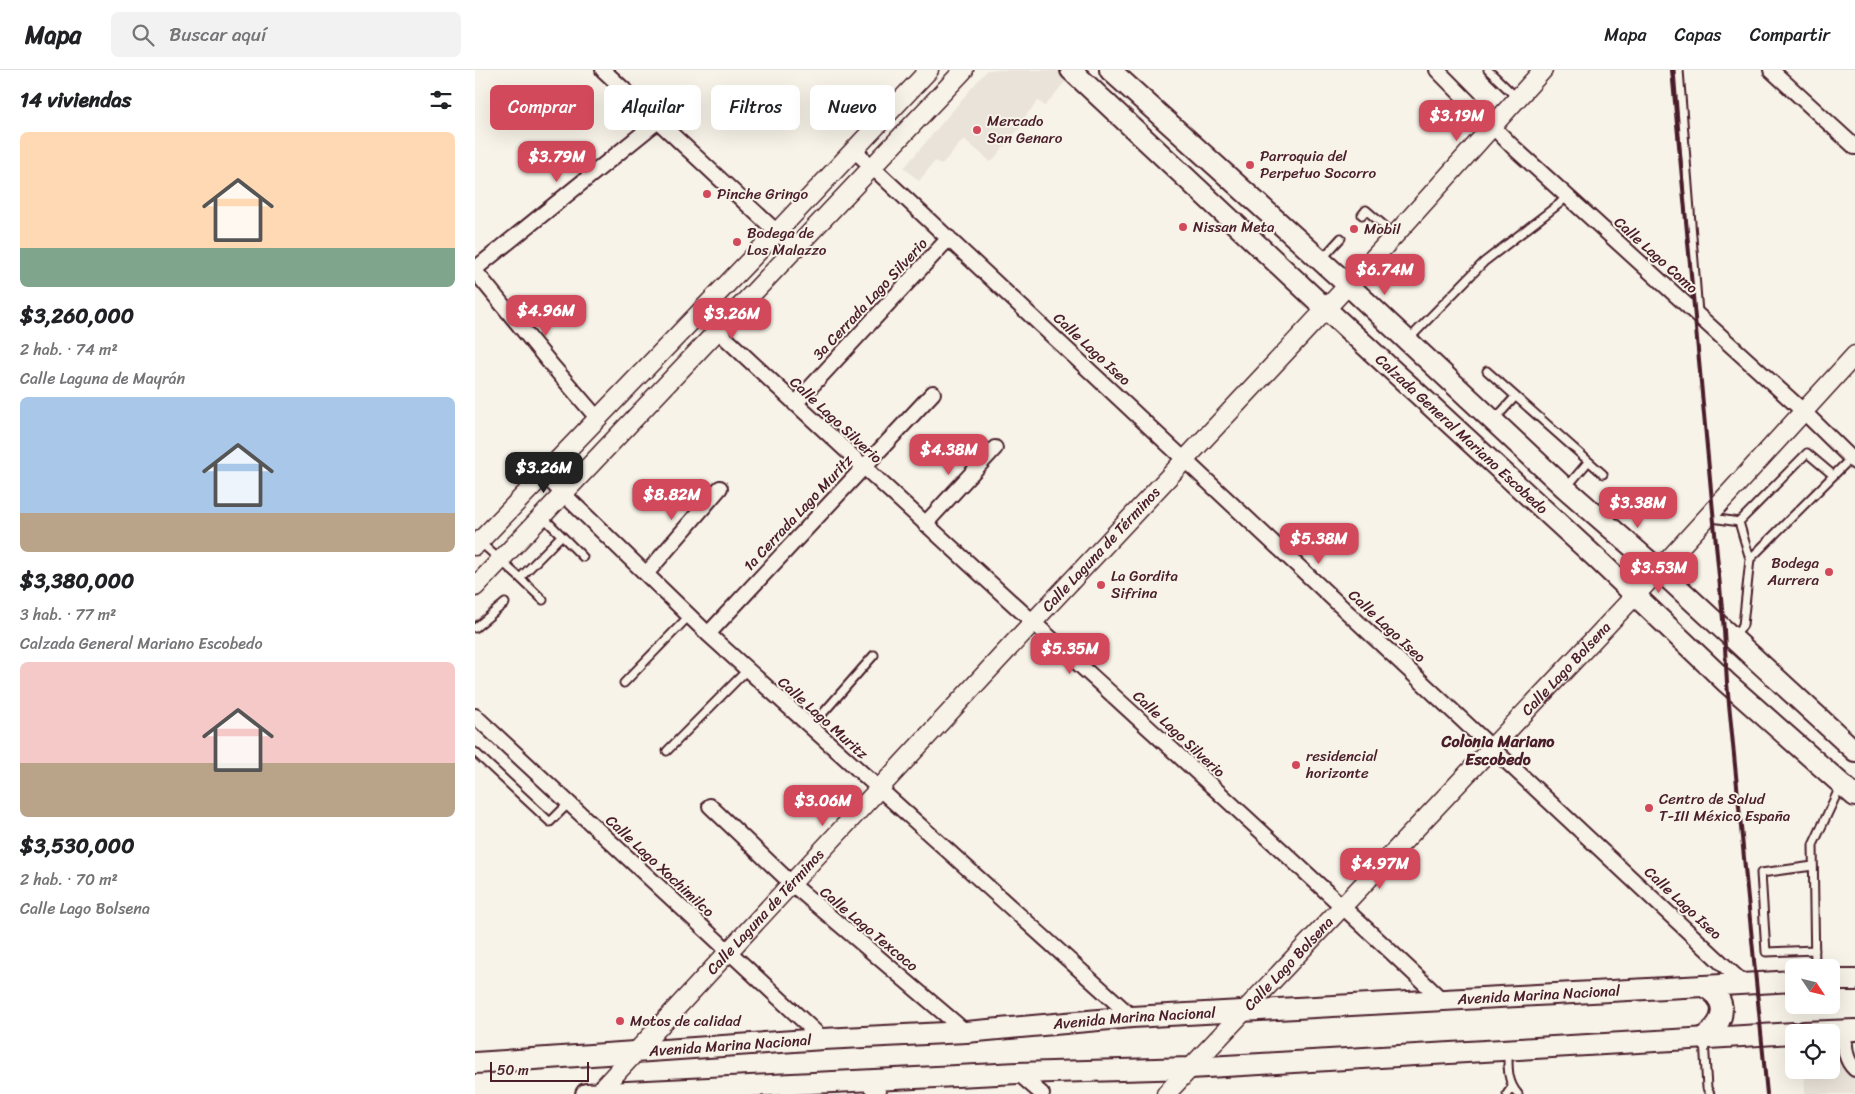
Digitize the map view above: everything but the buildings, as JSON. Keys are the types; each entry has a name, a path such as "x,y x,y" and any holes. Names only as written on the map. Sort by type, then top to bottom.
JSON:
{"main road":[{"name":"Calzada General Mariano Escobedo","path":"1071,70 1326,309 1636,595 1727,683 1848,790"},
{"name":"Calzada General Mariano Escobedo","path":"1110,70 1348,285 1565,488 1659,570 1855,752"},
{"name":"Avenida Marina Nacional","path":"475,1063 823,1039 966,1032 1132,1017 1441,999 1785,982"},
{"path":"1739,1036 1729,1023 1724,1010 1727,998 1740,984"},
{"path":"1703,986 1716,995 1722,1010 1717,1026 1704,1037"},
{"path":"594,1094 872,1087 1018,1073 1190,1068 1785,1033"}],"street":[{"path":"603,70 619,85"},
{"path":"477,544 777,232 929,70"},
{"path":"475,587 964,70"},
{"name":"Calle Lago Como","path":"1437,70 1492,127 1803,411 1853,460"},
{"name":"Calle Laguna de Términos","path":"594,1094 637,1052 1033,622 1395,235 1543,70"},
{"path":"1771,70 1855,147"},
{"path":"908,93 926,111"},
{"path":"598,419 549,362 475,270 647,130"},
{"path":"668,130 795,249"},
{"name":"Calle Lago Iseo","path":"855,150 1493,748 1740,984"},
{"name":"3a Cerrada Lago Silverio","path":"795,404 949,238"},
{"name":"Calle Lago Silverio","path":"718,331 863,468 1033,622 1441,999"},
{"name":"Calle Lago Bolsena","path":"1166,1094 1705,521 1855,354"},
{"name":"1a Cerrada Lago Muritz","path":"708,634 933,393"},
{"path":"925,524 995,448"},
{"name":"Calle Lago Muritz","path":"544,474 708,634 1132,1017"},
{"path":"646,574 719,488"},
{"name":"Calle Lago Xochimilco","path":"475,716 823,1039"},
{"name":"Calle Lago Texcoco","path":"710,806 792,884 966,1032"},
{"path":"1849,1031 1845,1052 1855,1069"},
{"path":"1018,1073 1042,1094"}],"lane":[{"path":"1488,70 1517,98"},
{"path":"1679,70 1698,316"},
{"path":"1407,341 1484,262 1567,196"},
{"path":"1362,215 1366,210 1395,235"},
{"path":"1321,261 1341,238"},
{"path":"1487,371 1603,474"},
{"path":"1493,421 1515,396"},
{"path":"1739,522 1807,453 1833,475"},
{"path":"1750,559 1833,475 1853,460"},
{"path":"1565,488 1588,462"},
{"path":"542,516 583,557"},
{"path":"1705,521 1714,517 1739,522"},
{"path":"1733,638 1743,625 1750,559 1739,522"},
{"path":"520,578 561,536"},
{"path":"477,544 500,560 543,600"},
{"path":"475,628 505,604"},
{"path":"624,683 689,616"},
{"path":"810,728 874,655"},
{"path":"667,751 747,670"},
{"path":"475,752 551,822 569,803"},
{"path":"1815,959 1813,845 1834,796 1848,790"},
{"path":"1813,866 1761,873 1766,952 1815,950"},
{"path":"1704,1037 1707,1088 1710,1094"},
{"path":"1508,1049 1508,1071 1512,1088 1518,1094"},
{"path":"1507,1094 1512,1088"}],"shaded area":[{"name":"Mercado San Genaro","path":"987,70 1059,70 1068,78 1045,106 1038,101 1022,120 1025,122 991,162 964,139 941,165 935,161 919,181 904,168"},
{"path":"1840,1062 1855,1076 1855,1094 1805,1094 1804,1079 1840,1079"}],"railway":[{"path":"1672,70 1724,630 1727,683 1767,1094"}],"place":[{"name":"Mercado San Genaro","path":"977,130"},
{"name":"Parroquia del Perpetuo Socorro","path":"1250,165"},
{"name":"Pinche Gringo","path":"707,194"},
{"name":"Nissan Meta","path":"1183,227"},
{"name":"Mobil","path":"1354,229"},
{"name":"Bodega de Los Malazzo","path":"737,242"},
{"name":"Bodega Aurrera","path":"1829,572"},
{"name":"La Gordita Sifrina","path":"1101,585"},
{"name":"residencial horizonte","path":"1296,765"},
{"name":"Centro de Salud T-III México España","path":"1649,808"},
{"name":"Motos de calidad","path":"620,1021"}],"district":[{"name":"Colonia Mariano Escobedo","path":"1498,750"}]}
